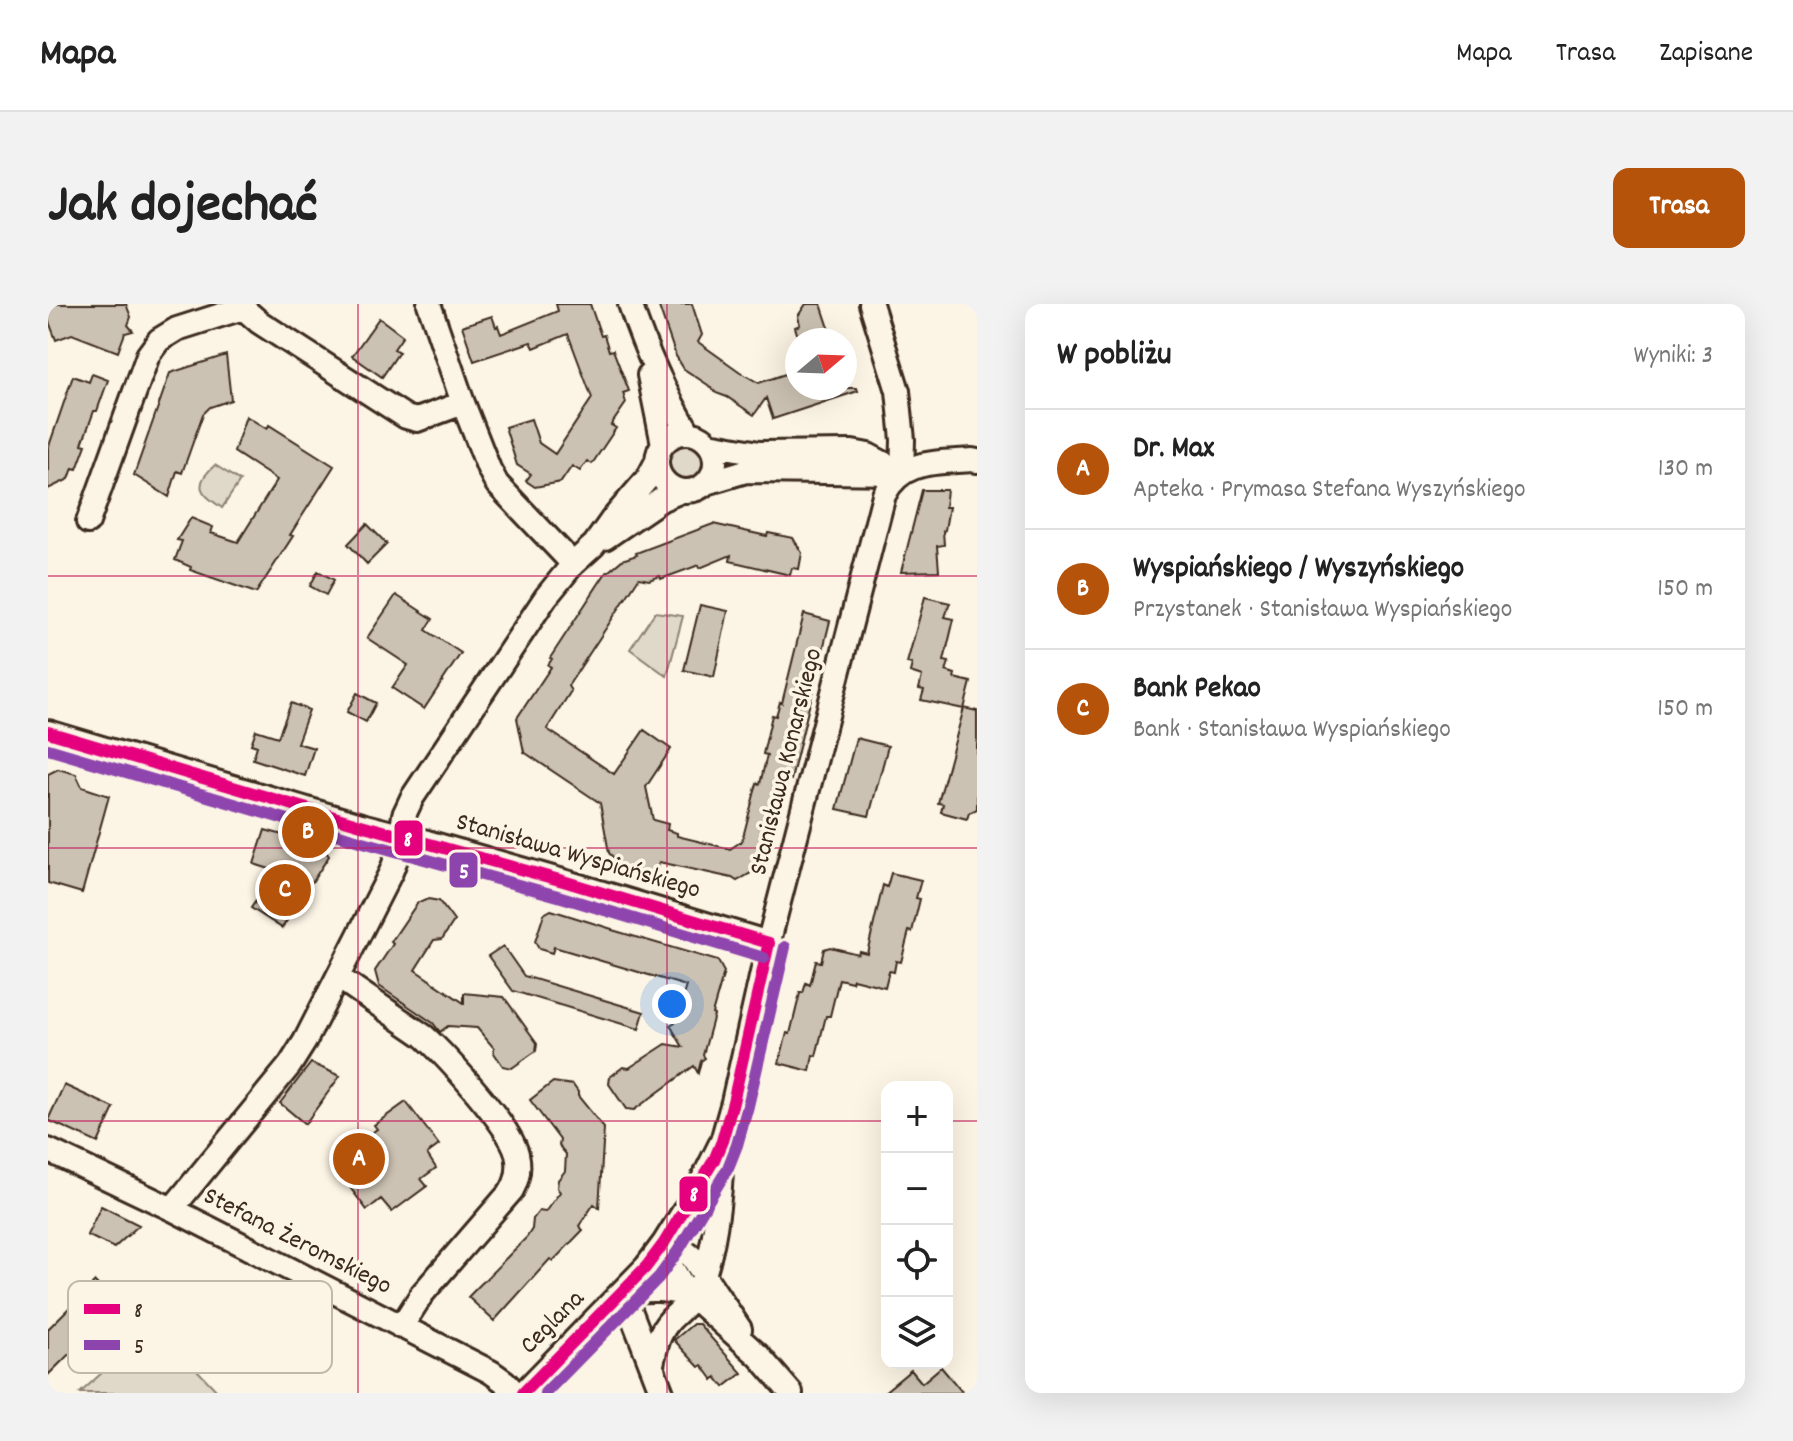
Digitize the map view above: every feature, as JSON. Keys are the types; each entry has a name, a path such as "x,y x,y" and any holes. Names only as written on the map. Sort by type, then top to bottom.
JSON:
{"street":[{"path":"429,304 463,403 497,484 573,564"},
{"path":"630,304 643,342 689,433"},
{"path":"871,304 898,391 903,440 902,473"},
{"path":"88,522 148,355 159,340 177,329 242,306 259,322 406,417 417,420 463,403"},
{"path":"643,342 659,453 658,470 666,484 681,491"},
{"path":"594,545 648,478 659,453 674,435 689,433 700,436 709,444 715,467 706,483"},
{"path":"709,444 759,453 852,452 868,455 902,473"},
{"path":"172,1209 290,1065 305,1041 391,872 399,851 404,815 412,798 539,606 573,564 594,545 662,499 746,471 902,473 917,466 975,459"},
{"name":"Stanisława Konarskiego","path":"722,1141 878,515 888,487 902,473"},
{"name":"Stanisława Wyspiańskiego","path":"48,732 769,943"},
{"path":"338,977 437,1047 502,1126 515,1145 518,1156 518,1174 512,1190 422,1294 401,1327"},
{"path":"652,1364 662,1329 693,1297 704,1274 721,1192 722,1141"},
{"name":"Ceglana","path":"523,1393 646,1267 699,1187 722,1141"},
{"name":"Stefana Żeromskiego","path":"48,1150 312,1281"},
{"path":"664,1243 687,1252 759,1356 791,1393"},
{"path":"664,1243 671,1269 693,1297 759,1356"},
{"path":"662,1393 623,1292 659,1289 693,1297"},
{"name":"Stefana Żeromskiego","path":"332,1291 491,1372 515,1393"}],"shaded area":[{"path":"686,444 699,449 704,462 699,475 686,480 673,475 668,462 673,449"},
{"path":"215,465 240,481 222,508 205,494 201,484"},
{"path":"655,612 683,616 667,676 630,649"},
{"path":"102,1373 200,1373 219,1393 80,1393"}],"building":[{"path":"48,304 126,304 131,317 128,325 133,331 125,333 118,352 72,334 56,340 48,319"},
{"path":"556,304 590,304 601,336 604,335 609,351 613,350 629,391 623,393 626,403 611,425 616,428 592,464 587,461 580,471 572,466 561,482 535,487 526,481 531,474 517,465 505,427 531,419 539,443 555,454 592,398 568,334 534,348 531,342 474,361 462,326 492,316 501,334 558,311"},
{"path":"658,304 692,304 702,335 698,342 759,383 785,374 785,400 831,400 773,419 766,398 754,415 716,393 684,369 676,356"},
{"path":"806,304 821,304 829,328 795,328 800,325 798,316"},
{"path":"379,318 403,336 394,349 399,352 382,377 352,356"},
{"path":"226,355 231,400 210,407 203,414 182,473 177,471 169,497 134,475 170,373"},
{"path":"92,374 108,380 82,444 86,445 77,469 73,468 69,479 48,489 48,449 73,376 89,382"},
{"path":"246,416 267,429 269,425 334,466 256,593 190,570 191,567 175,560 182,541 177,540 191,518 213,527 211,533 238,542 277,480 234,452"},
{"path":"922,490 947,490 945,507 949,507 943,531 944,545 937,546 939,571 901,572"},
{"path":"367,524 387,544 367,564 348,544"},
{"path":"713,524 767,536 768,533 793,538 802,553 799,569 792,568 790,575 730,561 731,555 661,579 660,576 649,580 639,578 568,686 571,691 547,729 614,774 644,730 671,749 646,787 653,820 668,824 667,830 677,833 677,836 730,849 742,841 767,755 763,754 772,715 776,716 782,703 804,614 830,621 791,780 788,779 766,864 737,881 659,862 654,880 629,873 609,853 600,803 524,752 517,718 551,667 548,665 550,658 607,571 636,553"},
{"path":"318,571 334,580 326,595 310,586"},
{"path":"396,595 433,619 426,630 461,653 424,709 392,688 408,665 367,638"},
{"path":"925,597 950,603 945,617 954,619 944,661 949,662 946,671 955,674 954,678 971,682 964,709 921,700 924,690 919,689 922,676 910,672 912,664 907,663"},
{"path":"700,605 728,611 714,677 684,670"},
{"path":"357,693 376,703 366,722 347,712"},
{"path":"291,703 309,710 297,743 314,748 305,776 253,759 257,746 251,744 256,730 278,737"},
{"path":"964,708 977,711 977,809 969,813 967,819 941,812 943,804 938,803"},
{"path":"856,738 888,746 869,816 837,809"},
{"path":"58,769 76,774 82,787 109,796 82,893 48,883 48,774"},
{"path":"265,830 322,846 329,856 282,928 251,908 276,871 254,864"},
{"path":"891,873 921,880 912,932 909,931 901,962 896,961 894,972 889,971 885,987 839,979 830,1016 826,1016 810,1071 779,1063 800,993 803,993 806,983 810,985 816,961 821,962 824,949 830,947 858,954 859,951 867,953 883,885 887,887"},
{"path":"428,899 439,901 454,921 442,939 434,940 415,970 464,1003 464,993 504,997 537,1043 536,1051 512,1068 503,1066 494,1048 477,1028 448,1026 440,1032 433,1023 379,986 375,971 393,944 391,942 418,902"},
{"path":"551,910 718,961 724,972 712,1014 703,1055 705,1058 698,1073 694,1066 634,1110 626,1109 609,1084 610,1077 666,1044 683,1047 670,1025 675,1022 686,986 554,947 552,953 539,949 535,942 544,914"},
{"path":"503,946 524,976 644,1012 639,1029 513,991 488,956"},
{"path":"311,1063 340,1076 305,1124 280,1103"},
{"path":"553,1082 573,1085 604,1128 599,1208 594,1204 579,1226 583,1230 553,1261 550,1259 494,1321 468,1297 527,1237 533,1219 539,1211 545,1212 560,1192 558,1180 565,1171 566,1154 559,1146 560,1140 530,1100"},
{"path":"64,1085 114,1108 98,1143 48,1120"},
{"path":"406,1102 439,1145 427,1154 436,1168 421,1179 427,1186 392,1212 381,1199 367,1210 331,1162 377,1129 374,1125"},
{"path":"101,1206 139,1225 114,1248 87,1235"},
{"path":"68,1309 68,1355 48,1375 48,1329"},
{"path":"693,1324 699,1324 742,1373 724,1387 716,1377 713,1380 702,1365 699,1367 674,1340"},
{"path":"943,1369 963,1393 883,1393 911,1370 922,1383"}],"transit line":[{"name":"8","path":"48,732 769,943"},
{"name":"5","path":"48,749 764,958"},
{"name":"8","path":"523,1393 646,1267 714,1160 733,1102 769,943"},
{"name":"5","path":"545,1393 659,1277 728,1168 748,1106 785,947"}],"place":[{"name":"Wyspiańskiego / Wyszyńskiego","path":"308,832"},
{"name":"Bank Pekao","path":"285,890"},
{"name":"Dr. Max","path":"359,1159"}]}
